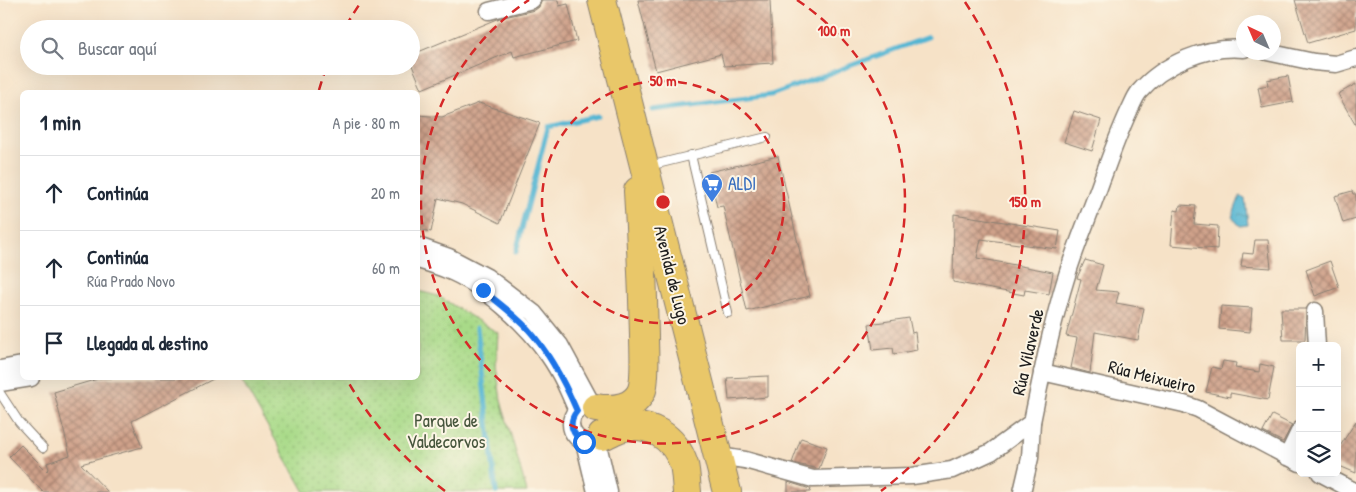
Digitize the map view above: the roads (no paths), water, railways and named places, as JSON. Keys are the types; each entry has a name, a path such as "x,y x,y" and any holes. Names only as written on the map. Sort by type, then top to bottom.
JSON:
{"highway":[{"name":"Avenida de Lugo","path":"602,0 727,492"},
{"path":"589,408 607,410 632,403 642,389 644,366 643,282 635,130"},
{"path":"594,440 620,428 641,426 655,430 667,437 680,454 684,466 687,492"}],"street":[{"path":"489,11 532,0"},
{"name":"Rúa Vilaverde","path":"718,456 745,460 814,479 912,476 952,470 991,452 1032,422 1042,372 1067,275 1116,142 1137,94 1166,69 1184,60 1209,51 1236,48"},
{"path":"1281,56 1307,62 1336,64 1356,58"},
{"path":"420,247 450,257 486,277 534,313 560,346 589,408"},
{"path":"420,261 448,270 483,290 526,328 549,356 566,386 589,408 605,415 607,421 606,431 594,440 576,437 571,427 574,415 589,408"},
{"path":"1316,311 1317,342"},
{"path":"0,369 20,365"},
{"name":"Rúa Meixueiro","path":"1042,372 1184,404 1198,409 1293,460"},
{"path":"0,383 20,380"},
{"path":"1022,492 1030,458 1032,422"},
{"path":"1293,460 1300,432"},
{"path":"594,440 596,492"},
{"path":"594,440 609,492"},
{"path":"1328,477 1356,492"}],"lane":[{"path":"644,167 767,137"},
{"path":"692,155 728,312"},
{"path":"0,393 19,422 43,448"}],"water":[{"path":"1240,196 1245,198 1248,225 1240,226 1232,217"}],"waterway":[{"path":"653,110 771,95 928,37"},
{"path":"516,252 548,127 598,116"},
{"path":"477,328 496,492"}],"place":[{"name":"ALDI","path":"712,203"}],"park label":[{"name":"Parque de Valdecorvos","path":"446,431"}]}
